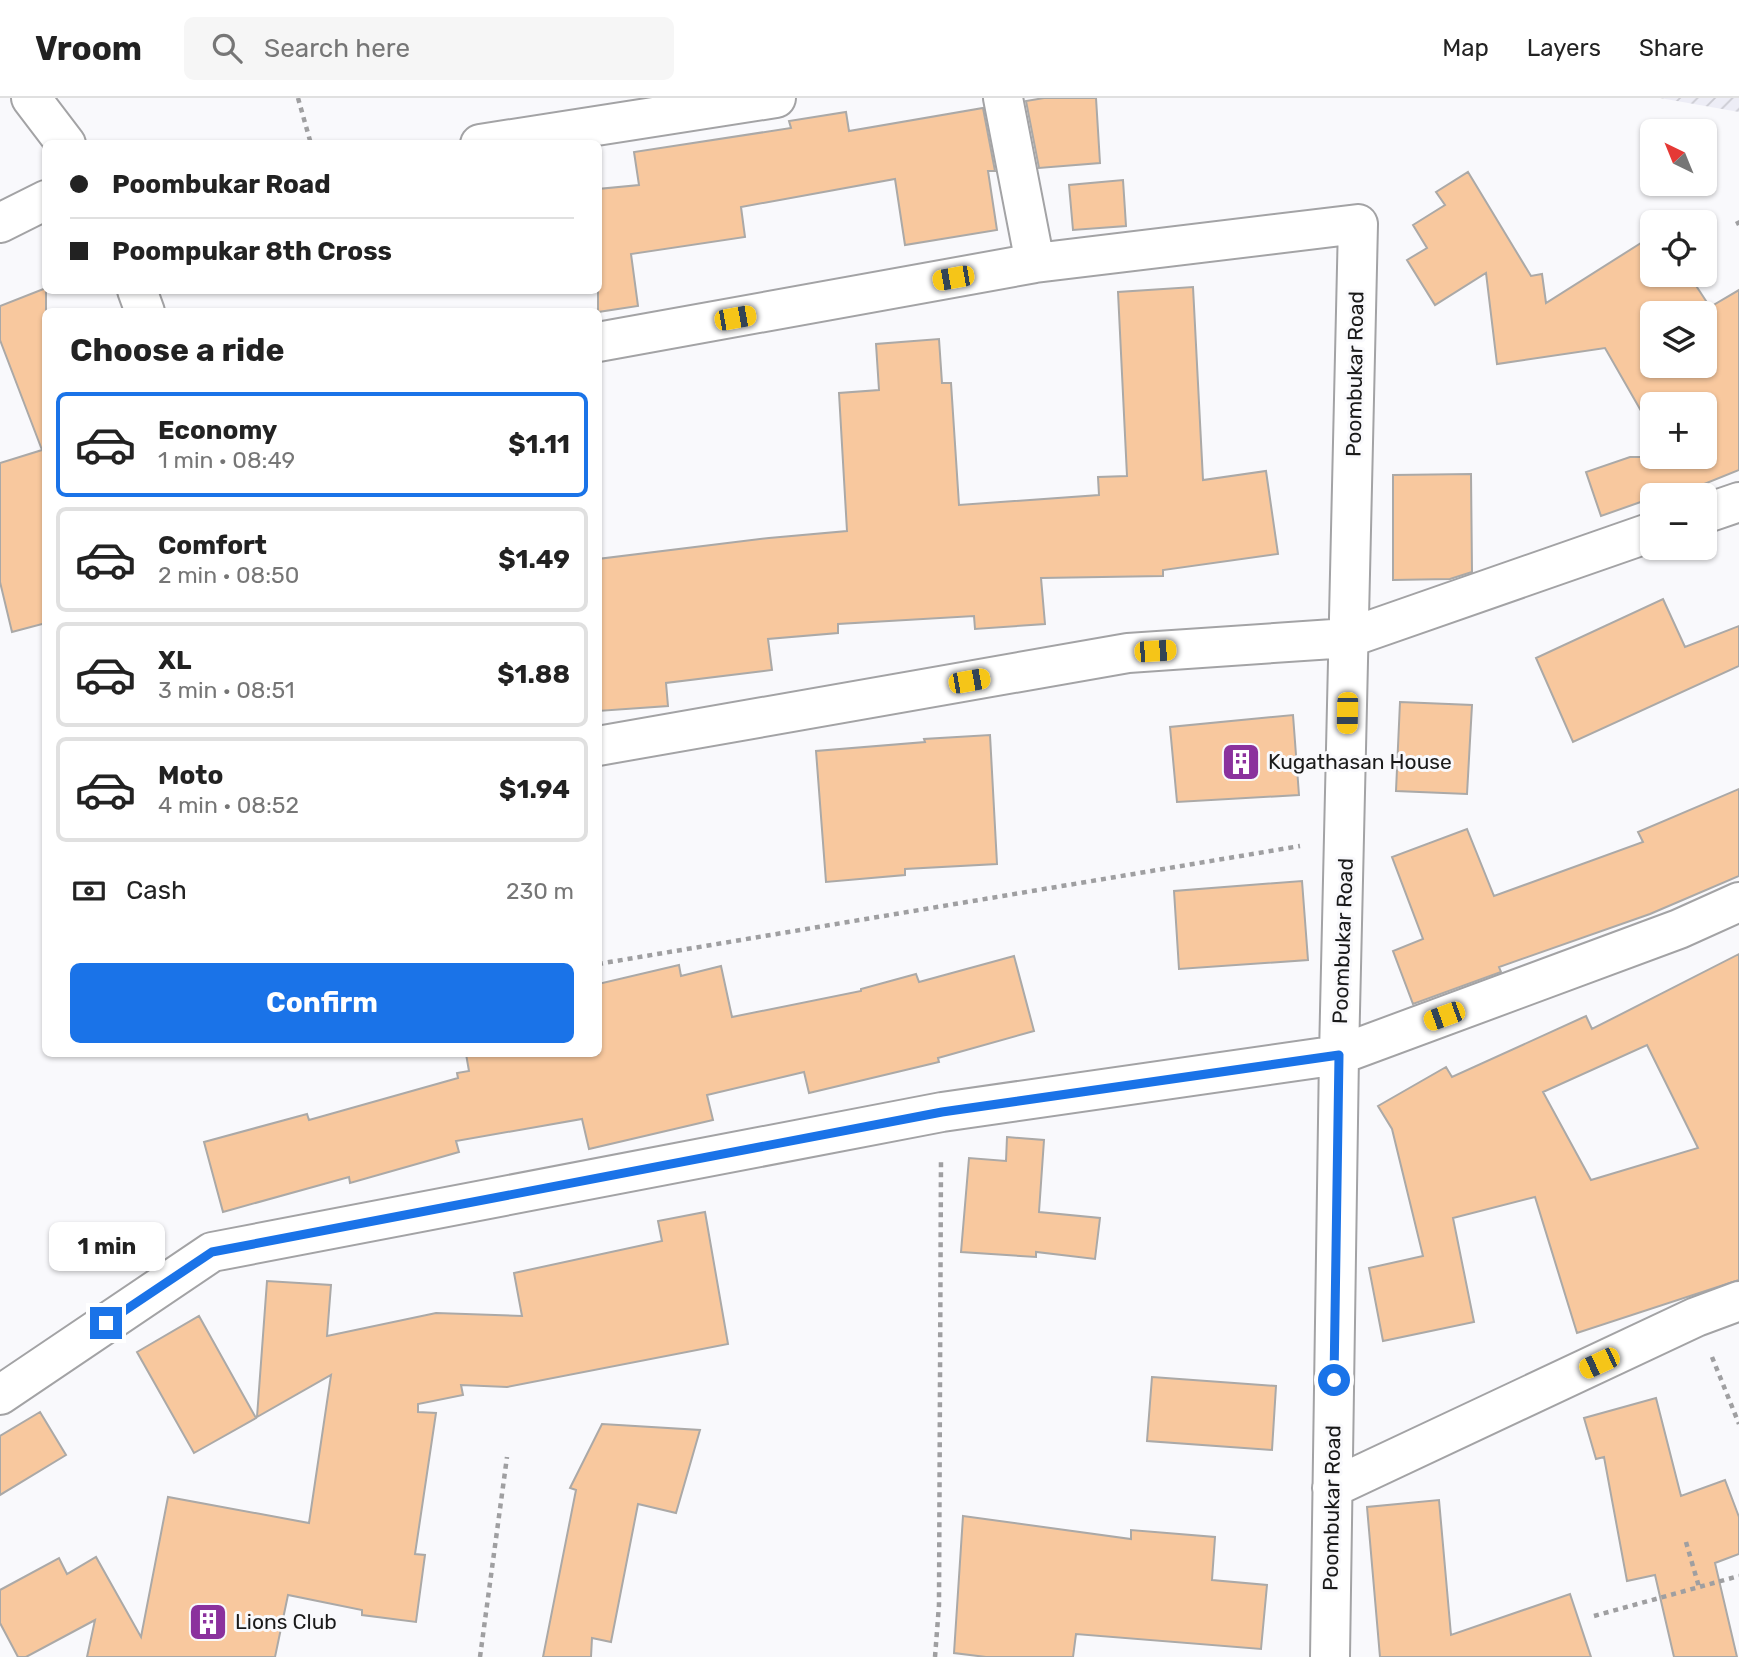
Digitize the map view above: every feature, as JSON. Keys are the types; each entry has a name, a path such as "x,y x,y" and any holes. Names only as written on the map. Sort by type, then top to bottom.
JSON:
{"street":[{"path":"31,98 63,140"},
{"path":"506,140 776,98"},
{"path":"602,341 1035,263 1003,98"},
{"path":"0,223 42,202"},
{"name":"Poombukar Road","path":"1035,263 1359,224 1339,1055 1330,1657"},
{"path":"1717,510 1739,502"},
{"path":"602,745 1128,653 1348,638 1640,536"},
{"path":"0,1395 212,1252 942,1112 1339,1055 1679,929 1739,902"},
{"path":"1332,1488 1696,1318 1739,1301"}],"path":[{"path":"298,98 310,140"},
{"path":"602,963 1346,838"},
{"path":"935,1657 939,1605 942,1112"},
{"path":"1696,1318 1739,1424"},
{"path":"480,1657 507,1457"},
{"path":"1686,1542 1699,1587"},
{"path":"1594,1616 1739,1576"}],"shaded area":[{"path":"1660,98 1739,98 1739,112"}],"building":[{"path":"1044,98 1096,98 1100,163 1039,168 1026,101"},
{"path":"983,108 995,171 988,171 997,230 905,245 895,179 741,207 745,237 631,254 638,306 602,311 602,308 598,308 598,294 602,294 602,189 639,185 634,152 791,128 789,121 846,112 849,131"},
{"path":"1468,172 1531,276 1542,274 1546,303 1640,244 1640,287 1697,287 1706,301 1640,301 1640,378 1717,378 1717,303 1739,290 1739,470 1707,483 1640,483 1640,502 1601,516 1586,472 1630,457 1640,457 1640,469 1717,469 1717,392 1640,392 1640,409 1605,348 1497,364 1486,273 1435,305 1407,260 1427,248 1413,225 1445,205 1436,192"},
{"path":"1123,180 1126,226 1073,230 1069,185"},
{"path":"1193,287 1203,480 1266,471 1278,554 1163,570 1163,576 1041,578 1045,624 975,629 974,616 838,624 838,633 768,639 772,670 666,683 668,706 602,711 602,559 847,531 839,393 879,390 876,344 939,339 942,383 951,383 959,505 1099,495 1098,477 1127,476 1118,292"},
{"path":"42,290 42,294 46,294 46,308 42,308 42,450 0,340 0,306"},
{"path":"42,450 42,624 12,632 0,582 0,463"},
{"path":"1471,474 1472,572 1450,579 1393,580 1393,475"},
{"path":"1663,599 1685,647 1739,626 1739,666 1573,742 1536,658"},
{"path":"1400,702 1472,705 1467,794 1396,791"},
{"name":"Kugathasan House","path":"1293,715 1299,795 1177,802 1170,727"},
{"path":"990,735 997,864 905,869 905,875 826,882 816,751"},
{"path":"1739,789 1739,876 1650,914 1499,967 1501,972 1413,1004 1393,951 1423,939 1392,857 1467,829 1494,896 1643,842 1638,832"},
{"path":"1302,881 1308,960 1179,969 1174,891"},
{"path":"1739,954 1739,1280 1577,1333 1535,1197 1453,1218 1474,1322 1383,1341 1369,1268 1423,1256 1392,1129 1378,1106 1446,1067 1452,1077 1586,1016 1592,1029","holes":["1647,1045 1698,1148 1591,1180 1543,1092"]},
{"path":"1014,956 1034,1031 938,1058 939,1062 809,1093 804,1072 707,1095 713,1120 589,1149 582,1119 456,1141 459,1152 350,1183 349,1177 223,1212 204,1142 307,1114 309,1120 458,1078 457,1073 469,1071 467,1057 602,1057 602,983 679,965 681,976 721,966 732,1017 861,991 916,974 919,982"},
{"path":"1007,1137 1044,1140 1039,1212 1100,1218 1095,1259 1036,1252 1036,1257 961,1252 969,1158 1006,1161"},
{"path":"705,1212 728,1344 507,1387 461,1385 463,1395 418,1404 418,1412 436,1413 415,1554 425,1555 416,1622 362,1615 362,1610 288,1595 275,1657 87,1657 95,1620 26,1657 18,1657 0,1623 0,1590 59,1558 67,1574 96,1557 141,1637 168,1497 309,1523 331,1375 257,1417 267,1281 331,1285 327,1336 436,1313 522,1316 514,1273 662,1241 658,1221"},
{"path":"199,1316 256,1418 194,1453 137,1352"},
{"path":"1152,1377 1276,1386 1272,1450 1147,1441"},
{"path":"1656,1398 1681,1496 1725,1480 1739,1517 1739,1554 1715,1563 1737,1657 1674,1657 1655,1575 1627,1581 1604,1457 1596,1459 1584,1418"},
{"path":"40,1412 66,1455 0,1495 0,1436"},
{"path":"602,1424 700,1430 676,1513 638,1504 611,1642 592,1638 591,1657 543,1657 576,1490 570,1488"},
{"path":"1439,1500 1451,1635 1570,1594 1591,1657 1380,1657 1367,1507"},
{"path":"963,1516 1131,1539 1131,1530 1215,1537 1212,1580 1267,1585 1261,1649 1076,1634 1073,1657 986,1657 954,1653"}],"place":[{"name":"Kugathasan House","path":"1241,762"},
{"name":"Lions Club","path":"208,1622"}],"route":[{"path":"106,1323 212,1252 942,1112 1339,1055 1334,1380"}]}
